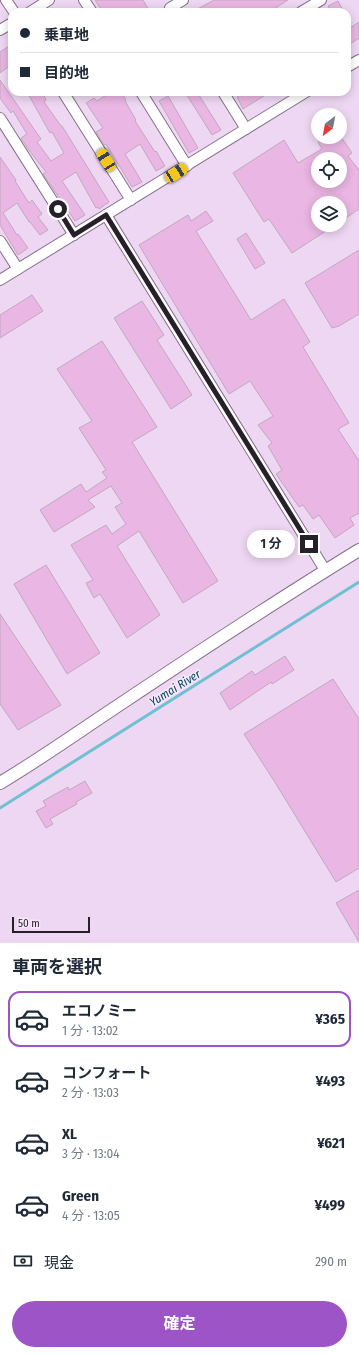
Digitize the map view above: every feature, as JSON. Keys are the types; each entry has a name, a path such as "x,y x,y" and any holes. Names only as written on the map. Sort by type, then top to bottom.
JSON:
{"street":[{"path":"36,8 49,0"},
{"path":"170,7 183,0"},
{"path":"308,8 321,0"},
{"path":"66,96 131,200"},
{"path":"143,96 187,166"},
{"path":"225,96 246,129"},
{"path":"0,280 300,96"},
{"path":"0,118 74,235"},
{"path":"106,215 325,570"},
{"path":"0,241 18,269"},
{"path":"0,783 37,761 120,704 325,570 359,550"}],"building":[{"path":"95,0 143,0 148,8 100,8"},
{"path":"214,0 288,0 275,8 199,8"},
{"path":"338,1 342,8 329,8 328,6"},
{"path":"359,22 359,38 351,43 351,27"},
{"path":"8,47 8,67 0,73 0,52"},
{"path":"0,80 8,92 8,96 11,96 41,139 37,142 51,161 64,153 52,132 50,133 29,96 44,96 46,100 44,102 62,126 109,202 99,209 98,207 96,208 76,172 62,181 85,215 75,221 43,174 46,172 21,138 27,134 13,111 11,113 0,98"},
{"path":"105,96 124,96 136,120 135,121 165,166 156,171 140,144 125,154 142,182 132,187 106,144 104,145 96,132 103,128 86,103 94,98 97,101"},
{"path":"168,96 198,148 189,153 159,101"},
{"path":"188,96 200,96 221,130 212,135"},
{"path":"239,96 264,96 243,109 237,97"},
{"path":"284,140 298,163 311,155 311,188 347,188 347,152 317,152 322,149 319,144 346,144 352,153 348,156 359,170 359,209 347,217 347,196 311,196 311,232 324,232 292,253 269,219 264,222 233,173"},
{"path":"0,157 16,180 15,181 29,203 32,200 42,214 38,217 48,230 40,235 29,222 17,203 3,213 17,235 18,234 28,248 18,255 0,225"},
{"path":"206,211 213,221 196,231 251,320 284,299 310,342 303,347 349,423 338,429 359,461 359,513 350,518 354,525 335,538 319,515 313,519 303,505 299,507 276,474 282,470 268,446 272,443 258,425 273,416 250,381 229,394 139,245 188,215 191,221"},
{"path":"246,233 265,263 255,269 237,239"},
{"path":"359,250 359,314 339,326 332,328 305,283"},
{"path":"32,295 43,311 0,338 0,315"},
{"path":"142,301 164,335 157,340 192,395 171,409 114,318"},
{"path":"102,341 157,427 132,442 218,581 183,603 139,531 117,546 160,615 127,638 100,594 94,598 86,583 93,580 71,545 106,525 112,534 126,524 115,507 122,503 111,486 88,500 95,507 54,532 40,510 81,484 86,492 107,478 102,472 106,470 79,428 92,421 57,369"},
{"path":"46,565 100,653 67,674 14,584"},
{"path":"0,614 61,705 18,730 0,704"},
{"path":"285,656 294,670 272,684 271,682 230,710 220,693 252,671 255,675"},
{"path":"333,679 359,719 359,868 336,882 244,734"},
{"path":"85,781 92,793 76,802 77,804 50,819 53,824 46,828 36,811 46,806 43,801 68,787 69,790"},
{"path":"359,890 359,942 336,903"}],"waterway":[{"name":"Yumai River","path":"0,808 359,582"}],"route":[{"path":"58,209 74,235 106,215 309,544"}]}
